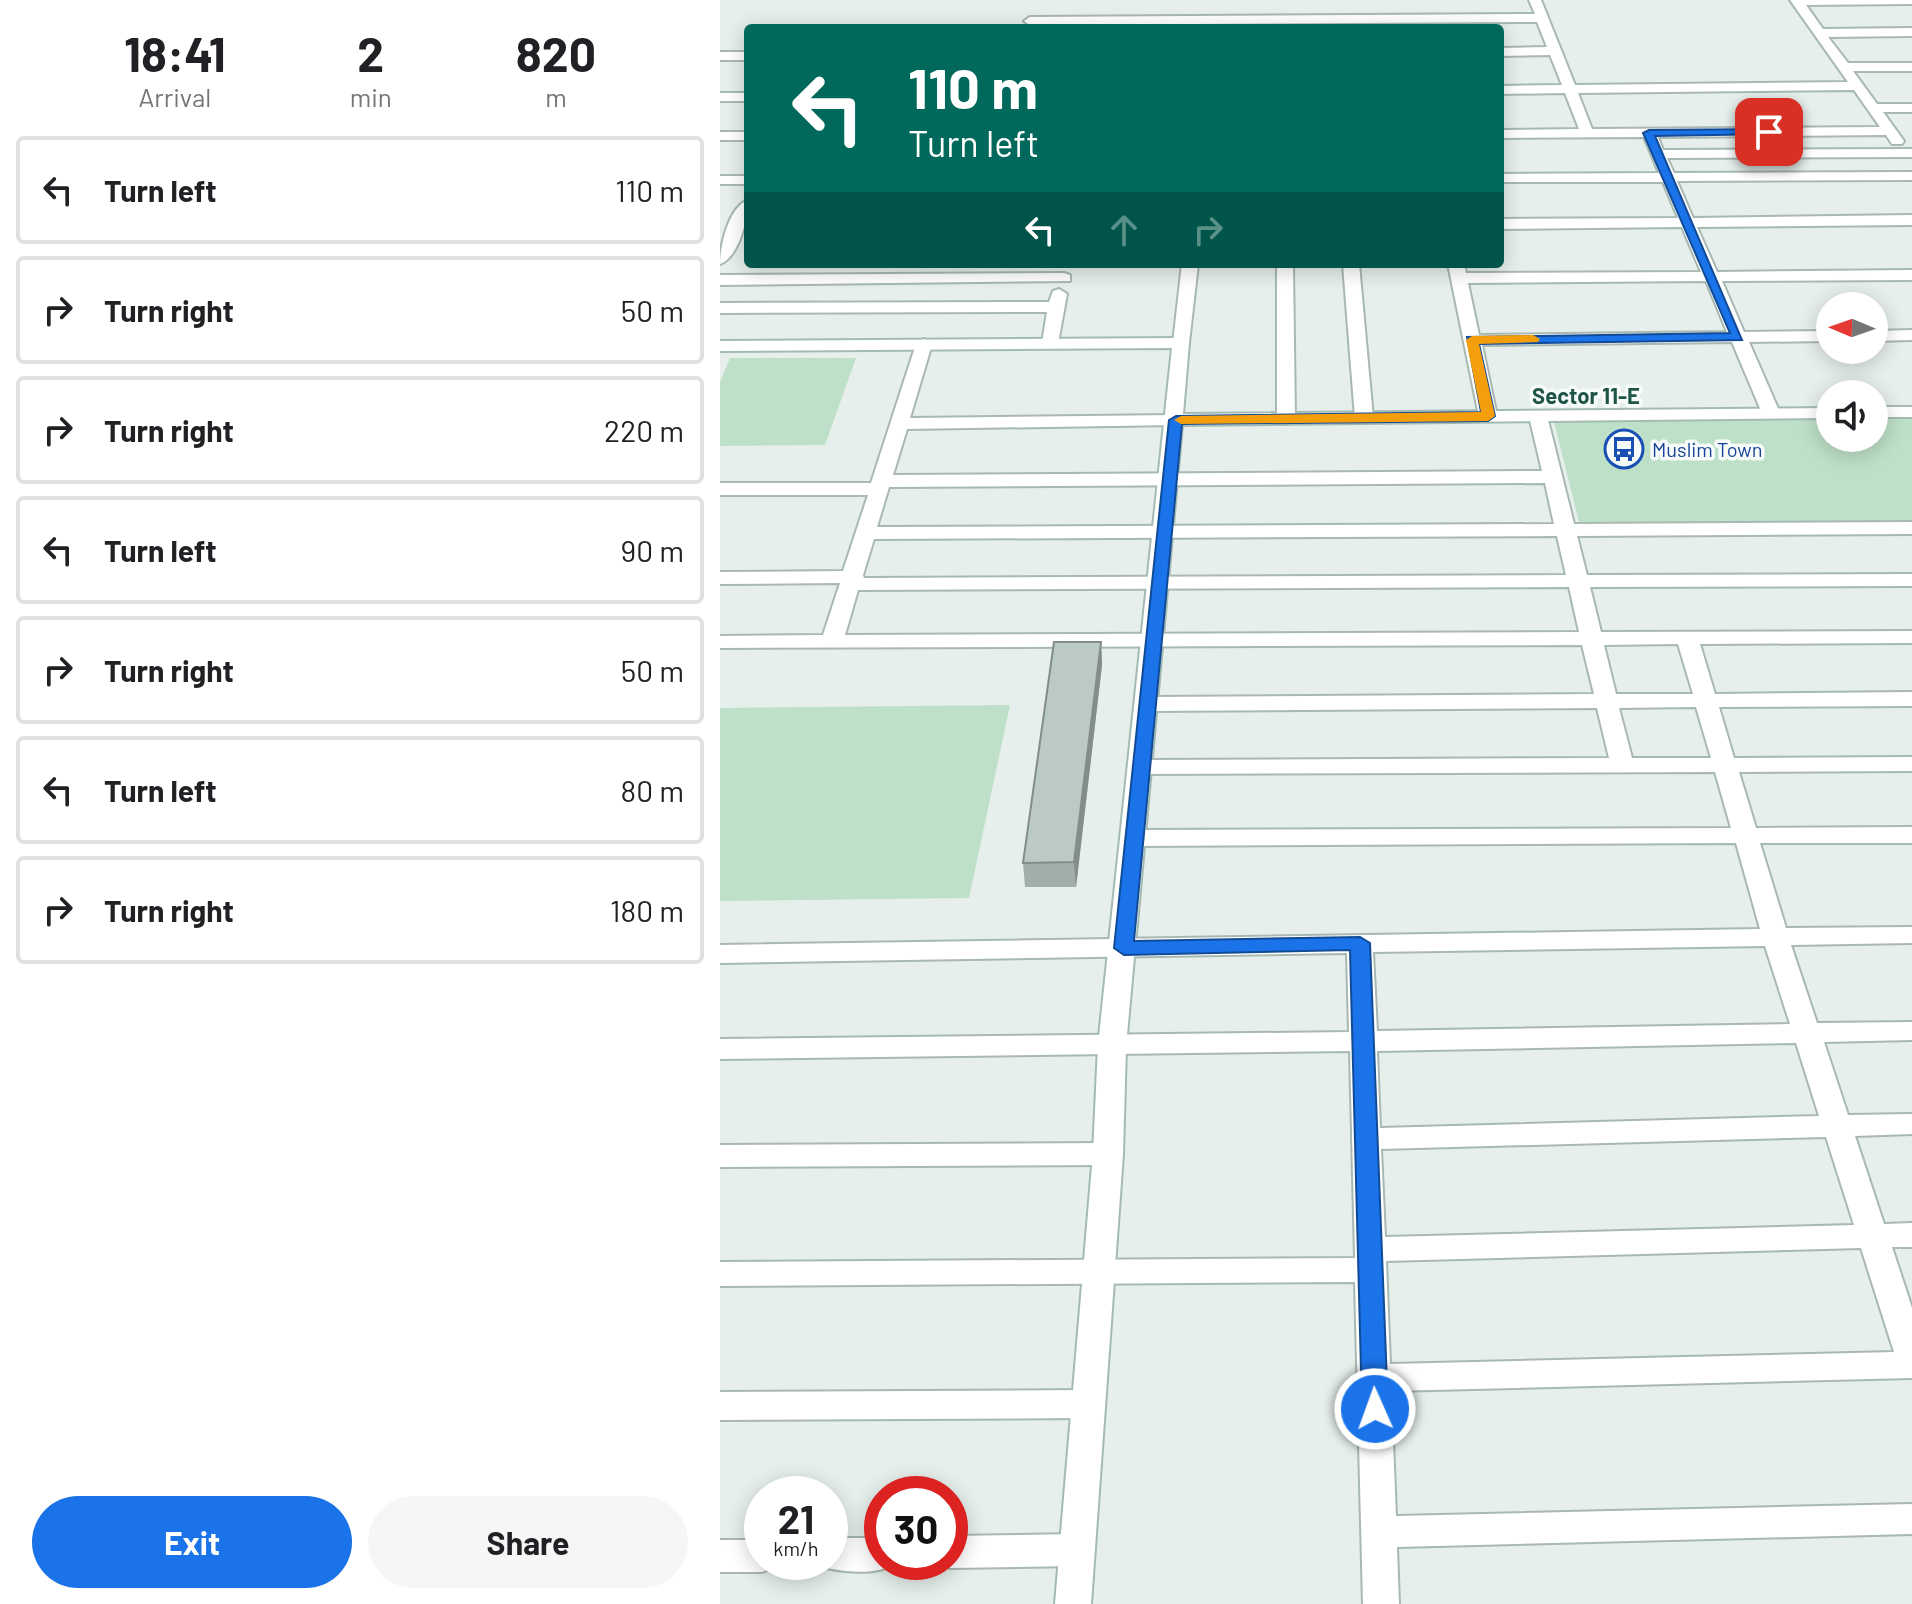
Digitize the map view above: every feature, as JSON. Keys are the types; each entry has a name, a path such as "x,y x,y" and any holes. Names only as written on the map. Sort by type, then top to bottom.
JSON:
{"street":[{"path":"1535,0 1587,133"},
{"path":"1796,1 1912,0"},
{"path":"1796,1 1910,156"},
{"path":"1031,20 1542,18"},
{"path":"1820,33 1912,32"},
{"path":"1504,52 1555,51"},
{"path":"720,56 744,56"},
{"path":"1844,67 1912,67"},
{"path":"1504,90 1858,86"},
{"path":"720,97 744,97"},
{"path":"1874,108 1912,108"},
{"path":"1504,134 1890,131"},
{"path":"1649,133 1771,413"},
{"path":"720,136 744,136"},
{"path":"1658,154 1910,156"},
{"path":"1504,178 1912,176"},
{"path":"720,180 744,180"},
{"path":"1504,224 1912,220"},
{"path":"735,226 722,257 744,254"},
{"path":"1073,1604 1108,1154 1112,1046 1190,268"},
{"path":"1285,268 1286,419"},
{"path":"1351,268 1364,418"},
{"path":"720,280 1065,271 1050,343"},
{"path":"1488,416 1457,271 1711,276 1912,275"},
{"path":"720,308 1056,307"},
{"path":"1888,336 1912,335"},
{"path":"1472,340 1816,336"},
{"path":"720,346 1181,343"},
{"path":"832,641 924,344"},
{"path":"1888,412 1912,412"},
{"path":"900,424 1816,413"},
{"path":"1538,416 1622,765"},
{"path":"720,489 1170,478 1552,477"},
{"path":"867,533 1912,528"},
{"path":"720,578 1159,583 1912,580"},
{"path":"1687,637 1775,935 1912,1357"},
{"path":"720,642 1912,637"},
{"path":"1148,704 1912,699"},
{"path":"1142,767 1912,764"},
{"path":"1135,838 1912,835"},
{"path":"720,954 1912,935"},
{"path":"1360,943 1381,1604"},
{"path":"720,1049 1112,1046 1912,1031"},
{"path":"1366,1139 1912,1124"},
{"path":"720,1156 1108,1154"},
{"path":"720,1274 1098,1273 1912,1235"},
{"path":"1374,1378 1912,1365"},
{"path":"720,1406 1088,1404"},
{"path":"1379,1532 1912,1519"},
{"path":"968,1552 1077,1550"},
{"path":"720,1556 744,1556"}],"green space":[{"path":"730,358 856,358 825,445 720,446 720,382"},
{"path":"1816,419 1816,452 1888,452 1888,419 1912,419 1912,522 1579,522 1554,422"},
{"path":"1010,705 969,898 720,901 720,708"}],"building":[{"path":"1054,642 1101,642 1074,862 1023,863"}],"slow traffic":[{"path":"1181,420 1488,416 1472,340 1533,339"}],"place":[{"name":"Muslim Town","path":"1624,449"}],"district":[{"name":"Sector 11-E","path":"1586,395"}],"route":[{"path":"1375,1409 1360,943 1124,948 1176,420 1488,416 1472,340 1738,337 1649,133 1769,132"}]}
